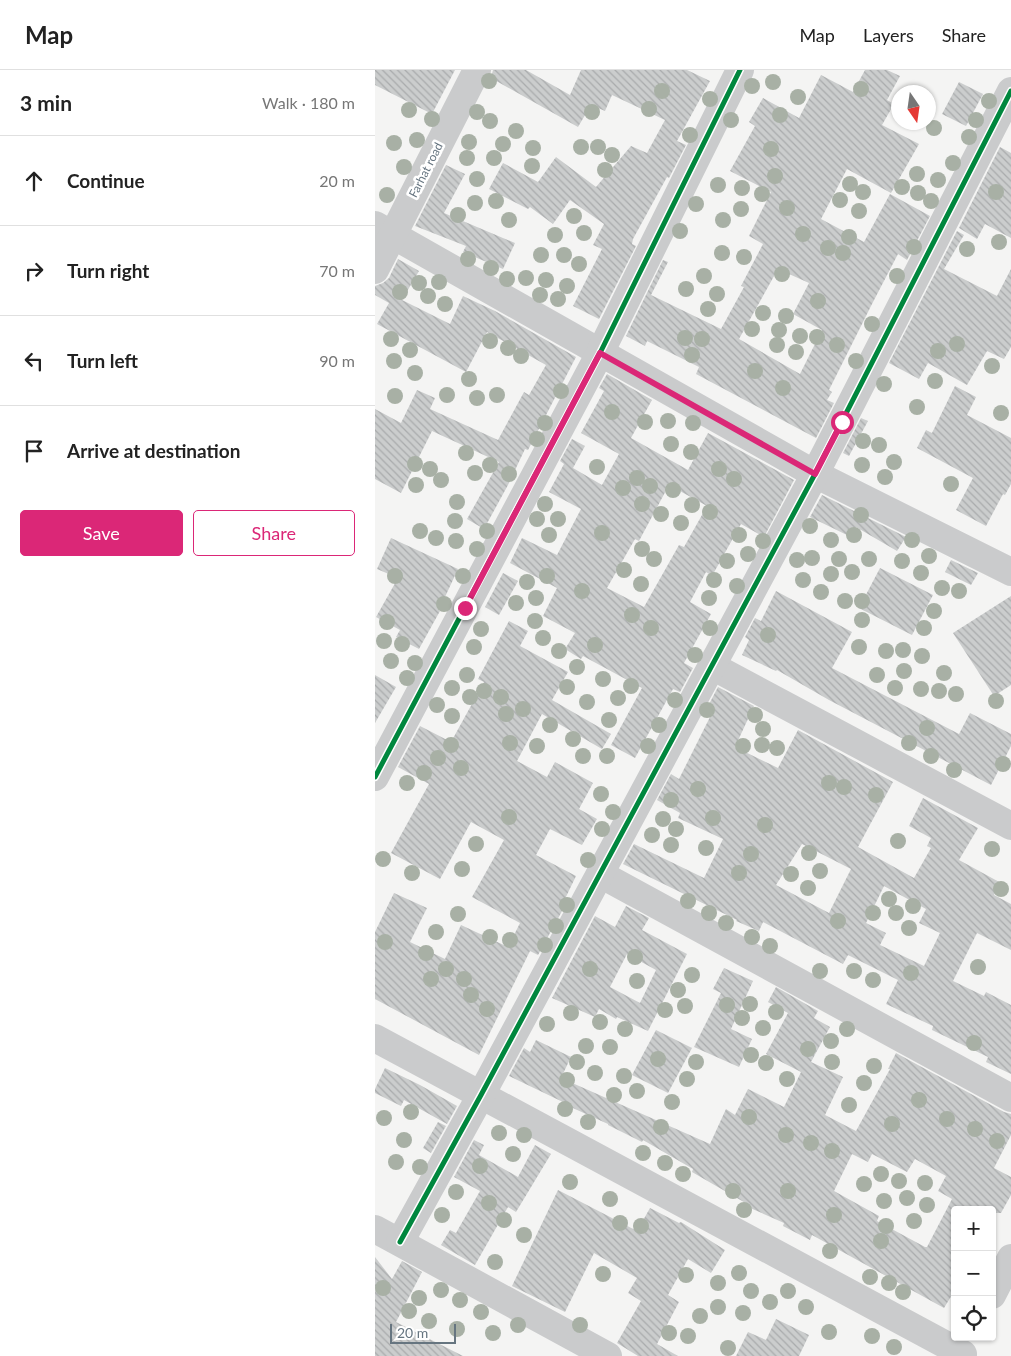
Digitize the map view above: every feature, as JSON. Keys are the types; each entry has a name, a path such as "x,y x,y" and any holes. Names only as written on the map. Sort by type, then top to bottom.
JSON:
{"street":[{"name":"Farhat road","path":"375,270 384,230 477,70"},
{"path":"375,778 600,353 740,70"},
{"path":"400,1242 815,474 1011,91"},
{"path":"384,230 815,474 1011,572"},
{"path":"712,666 1011,826"},
{"path":"600,874 1011,1098"},
{"path":"375,1038 965,1349"},
{"path":"375,1229 608,1356"},
{"path":"996,1287 1011,1258"}],"building":[{"path":"375,70 455,70 432,114 375,85"},
{"path":"493,70 526,70 570,95 581,70 687,70 710,81 677,141 686,145 633,239 632,244 636,246 599,319 573,306 602,249 593,245 604,224 570,200 553,224 530,207 528,209 489,189 503,163 538,182 556,157 596,187 631,146 647,153 665,120 612,95 605,111 591,105 578,127 491,78"},
{"path":"865,70 887,70 900,76 895,85 891,85 891,93 887,100 891,102 891,109 882,125 919,144 891,193 847,169 821,219 864,242 890,194 930,216 907,260 898,254 872,304 829,390 832,392 827,400 834,403 816,438 696,374 699,367 647,341 645,346 626,336 663,260 668,262 651,295 721,329 744,287 741,286 763,244 749,236 771,192 730,171 755,126 749,122 763,98 799,118 821,75 853,92","holes":["778,269 809,283 793,314 822,330 800,374 739,339"]},
{"path":"959,82 983,94 966,126 942,114"},
{"path":"1000,147 1011,153 1011,238 985,224 977,239 959,228"},
{"path":"446,165 465,174 444,213 515,243 503,269 463,252 466,246 415,226"},
{"path":"957,231 964,235 944,269 997,296 1011,269 1011,347 1004,359 987,351 967,385 928,363 919,379 889,363"},
{"path":"398,259 419,271 402,300 450,324 463,296 495,311 576,357 528,450 525,449 484,529 467,519 499,462 432,431 401,493 375,479 375,409 401,423 417,390 435,398 430,409 498,440 524,392 529,395 546,365 487,332 466,372 377,324 389,303 375,295 375,286 389,278"},
{"path":"607,374 652,400 631,438 688,470 708,433 794,480 764,537 741,524 712,576 706,572 690,602 711,614 684,663 693,668 680,692 673,689 635,758 611,745 642,688 583,656 581,659 565,649 575,633 543,616 557,588 510,563 522,538 557,555 581,509 549,492 564,464 560,461 572,439 585,446 573,468 602,485 619,454 581,433 604,391 599,388","holes":["669,485 707,506 684,547 679,545 644,607 607,588 635,539 639,541"]},
{"path":"955,386 976,397 967,415 1011,438 1011,484 1005,495 1003,494 986,526 956,510 973,478 917,448 926,430 932,433"},
{"path":"861,418 868,421 849,456 843,453"},
{"path":"822,495 906,537 897,551 856,527 851,537 810,517"},
{"path":"391,538 458,569 440,611 419,649 396,637 400,630 376,617 398,578 377,569"},
{"path":"951,560 978,573 971,585 945,572"},
{"path":"880,568 933,595 912,635 859,608"},
{"path":"503,573 518,581 499,615 485,607"},
{"path":"776,591 852,632 832,668 959,734 970,713 1011,734 1011,746 991,785 829,700 777,670 742,655 749,640 745,637 755,618 761,621"},
{"path":"1011,596 1011,685 994,696 953,633"},
{"path":"509,621 528,631 520,646 568,672 552,700 611,734 602,749 542,714 517,761 547,777 555,762 593,783 579,809 597,819 582,845 550,829 536,855 576,876 564,901 567,902 538,955 530,951 479,1055 375,999 375,932 394,893 427,908 410,942 445,959 461,925 508,947 520,923 472,897 504,840 471,822 440,879 391,853 429,784 398,767 420,726 451,742 484,682 478,679"},
{"path":"375,675 396,687 375,723"},
{"path":"718,687 754,706 735,747 778,768 798,730 893,782 858,847 914,878 931,848 927,846 931,838 909,826 923,798 978,828 959,860 1001,883 994,895 1011,904 1011,950 977,933 953,981 984,996 986,992 1011,1005 1011,1074 986,1062 988,1057 932,1030 933,1026 886,1004 898,980 848,955 843,964 763,922 759,931 623,864 634,844 704,878 723,839 678,818 680,813 657,800 671,774 679,779 713,711 707,708","holes":["802,844 851,869 829,913 776,885","884,886 926,909 919,923 940,933 924,966 880,945 886,933 866,923"]},
{"path":"626,906 649,918 642,930 687,954 648,1031 617,1017 616,1019 599,1009 595,1017 552,998 595,916 615,927","holes":["627,954 656,970 640,1003 610,987"]},
{"path":"724,968 753,981 731,1029 752,1039 739,1067 694,1047 721,993 713,989"},
{"path":"776,987 818,1011 814,1018 830,1027 811,1062 843,1077 825,1115 856,1131 890,1069 888,1069 896,1053 1004,1112 1011,1114 1011,1135 994,1168 1011,1177 1011,1195 1001,1213 996,1213 996,1206 951,1206 951,1297 944,1308 812,1235 810,1240 783,1226 784,1223 748,1207 749,1205 692,1172 693,1169 643,1140 642,1142 509,1076 524,1048 530,1052 536,1040 571,1057 561,1078 710,1144 726,1109 735,1115 748,1089 784,1107 801,1072 766,1054 788,1013 768,1002","holes":["852,1154 868,1162 872,1154 907,1172 915,1159 946,1176 938,1191 952,1199 927,1247 877,1221 879,1216 834,1191"]},
{"path":"656,1030 692,1048 668,1093 632,1075"},
{"path":"385,1068 457,1106 447,1124 404,1100 401,1106 375,1093"},
{"path":"438,1122 446,1126 431,1153 423,1148"},
{"path":"474,1140 484,1145 479,1155 518,1177 535,1145 551,1154 516,1212 508,1207 475,1265 441,1245 450,1230 456,1233 480,1191 454,1177"},
{"path":"558,1190 637,1231 650,1208 679,1223 681,1222 725,1250 711,1273 688,1259 668,1295 679,1302 657,1344 678,1356 638,1356 617,1343 641,1301 628,1293 637,1278 594,1253 565,1312 512,1286"},
{"path":"375,1257 392,1279 402,1261 422,1272 396,1322 463,1356 375,1356"},
{"path":"776,1319 809,1335 799,1356 736,1356 748,1332 766,1340"}],"cycle path":[{"path":"375,777 600,353 740,70"},
{"path":"400,1242 815,474 1011,91"}],"route":[{"path":"465,608 600,353 815,474 842,422"}]}
